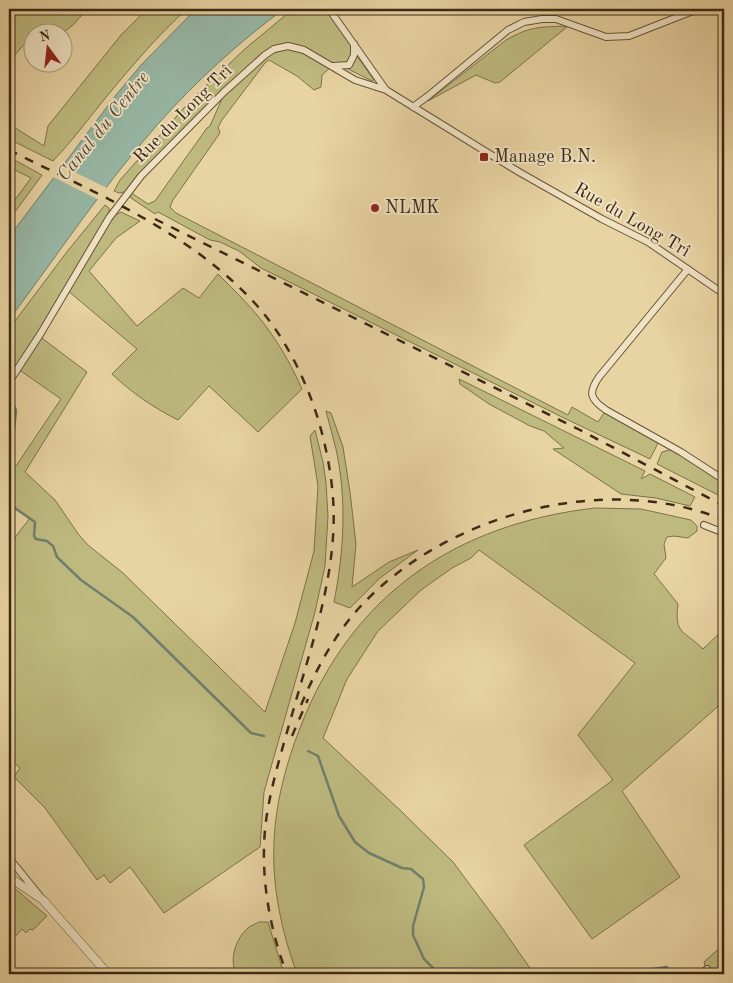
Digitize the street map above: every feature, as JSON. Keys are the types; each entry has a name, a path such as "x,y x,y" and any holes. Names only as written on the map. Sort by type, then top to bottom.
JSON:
{"street":[{"path":"329,9 386,90"},
{"path":"413,107 508,30 524,22 556,19 606,38 628,36 698,9"},
{"path":"332,66 349,65 354,55 354,44"},
{"name":"Rue du Long Trî","path":"9,382 109,218 141,176 224,92 265,55 274,49 288,46 304,50 355,80 386,90 519,172 602,219 648,242 724,294"},
{"path":"688,269 599,377 592,388 592,396 595,403 607,411 681,452 724,480"},
{"path":"704,525 724,533"},
{"path":"9,858 108,974"},
{"path":"9,877 43,900"}],"shaded area":[{"path":"9,9 87,9 72,26 72,22 22,22 22,47 9,61"},
{"path":"147,9 187,9 136,62 53,161 9,139 9,124 44,146 48,126 121,35"},
{"path":"293,9 329,9 354,44 354,52 374,80 372,81 344,67 332,66 322,75 321,87 314,90 297,76 269,60 222,120 218,127 220,133 170,207 176,213 568,415 572,407 598,422 606,410 658,443 650,459 261,268 239,251 220,242 210,240 158,212 155,214 131,198 129,191 119,193 114,191 120,180 192,99 246,48","holes":["224,94 210,126 155,201 148,204 130,192"]},
{"path":"568,26 500,82 495,83 476,75 428,101 514,35 536,28"},
{"path":"9,157 42,175 9,220 9,208 31,178 9,167"},
{"path":"105,205 109,208 109,218 121,212 140,221 116,238 89,271 137,326 183,288 199,298 218,274 245,302 275,339 302,389 258,432 209,386 178,420 144,400 112,374 137,349 67,290 39,336 87,372 25,472 55,500 88,545 123,573 265,712 295,623 314,551 318,486 310,436 315,430 326,483 328,516 325,566 315,612 264,792 260,847 164,913 130,867 110,883 104,875 97,880 45,808 14,777 20,768 9,758 9,545 30,518 9,504 9,402 16,410 11,464 16,466 61,399 18,369 9,382 9,329"},
{"path":"459,379 645,471 641,479 650,474 695,497 690,506 656,498 621,494 553,449 564,448 544,431 530,426 489,404 460,384"},
{"path":"326,411 331,413 343,447 350,492 356,544 352,587 389,562 418,550 380,578 350,608 334,602 342,545 343,506 336,449"},
{"path":"669,450 681,452 724,480 724,498 657,464 662,452"},
{"path":"595,508 641,509 691,520 697,526 697,531 688,538 667,537 664,544 666,558 654,574 678,604 679,627 703,649 724,629 724,701 622,791 680,877 592,939 524,845 613,780 578,735 635,663 479,550 471,558 452,568 421,590 378,631 347,679 323,738 453,862 534,974 297,974 279,910 274,851 276,821 289,760 300,728 322,681 348,640 379,604 414,574 454,550 497,530 544,517"},
{"path":"9,877 17,882 13,887 47,916 33,930 30,929 26,933 22,929 9,943"},
{"path":"259,922 268,922 284,974 237,974 234,969 233,956 240,938 249,927"},
{"path":"724,944 724,974 708,974 704,962"}],"water":[{"name":"Canal du Centre","path":"196,9 284,9 218,63 158,124 100,195 9,320 9,237 116,95 142,64"}],"pier":[{"path":"60,165 109,189 101,201 51,176"}],"waterway":[{"path":"9,402 16,410 9,481"},
{"path":"9,504 35,522 34,536 36,539 47,541 53,546 57,557 81,580 133,617 251,733 264,736"},
{"path":"308,751 318,756 339,816 355,842 369,853 402,868 411,869 423,879 424,887 413,926 413,935 424,959 439,974"},
{"path":"638,974 667,967"}],"railway":[{"path":"9,150 103,196 164,230 193,249 221,271 258,307 280,336 306,385 318,419 328,462 332,492 334,522 331,559 318,625 273,783 265,829 264,871 266,892 274,934 287,974"},
{"path":"155,219 580,430 724,506"},
{"path":"301,705 326,654 341,630 359,608 394,575 436,548 481,526 529,510 579,502 629,500 678,506 724,520"},
{"path":"292,736 308,699"}],"place":[{"name":"Manage B.N.","path":"484,157"},
{"name":"NLMK","path":"375,208"}]}
